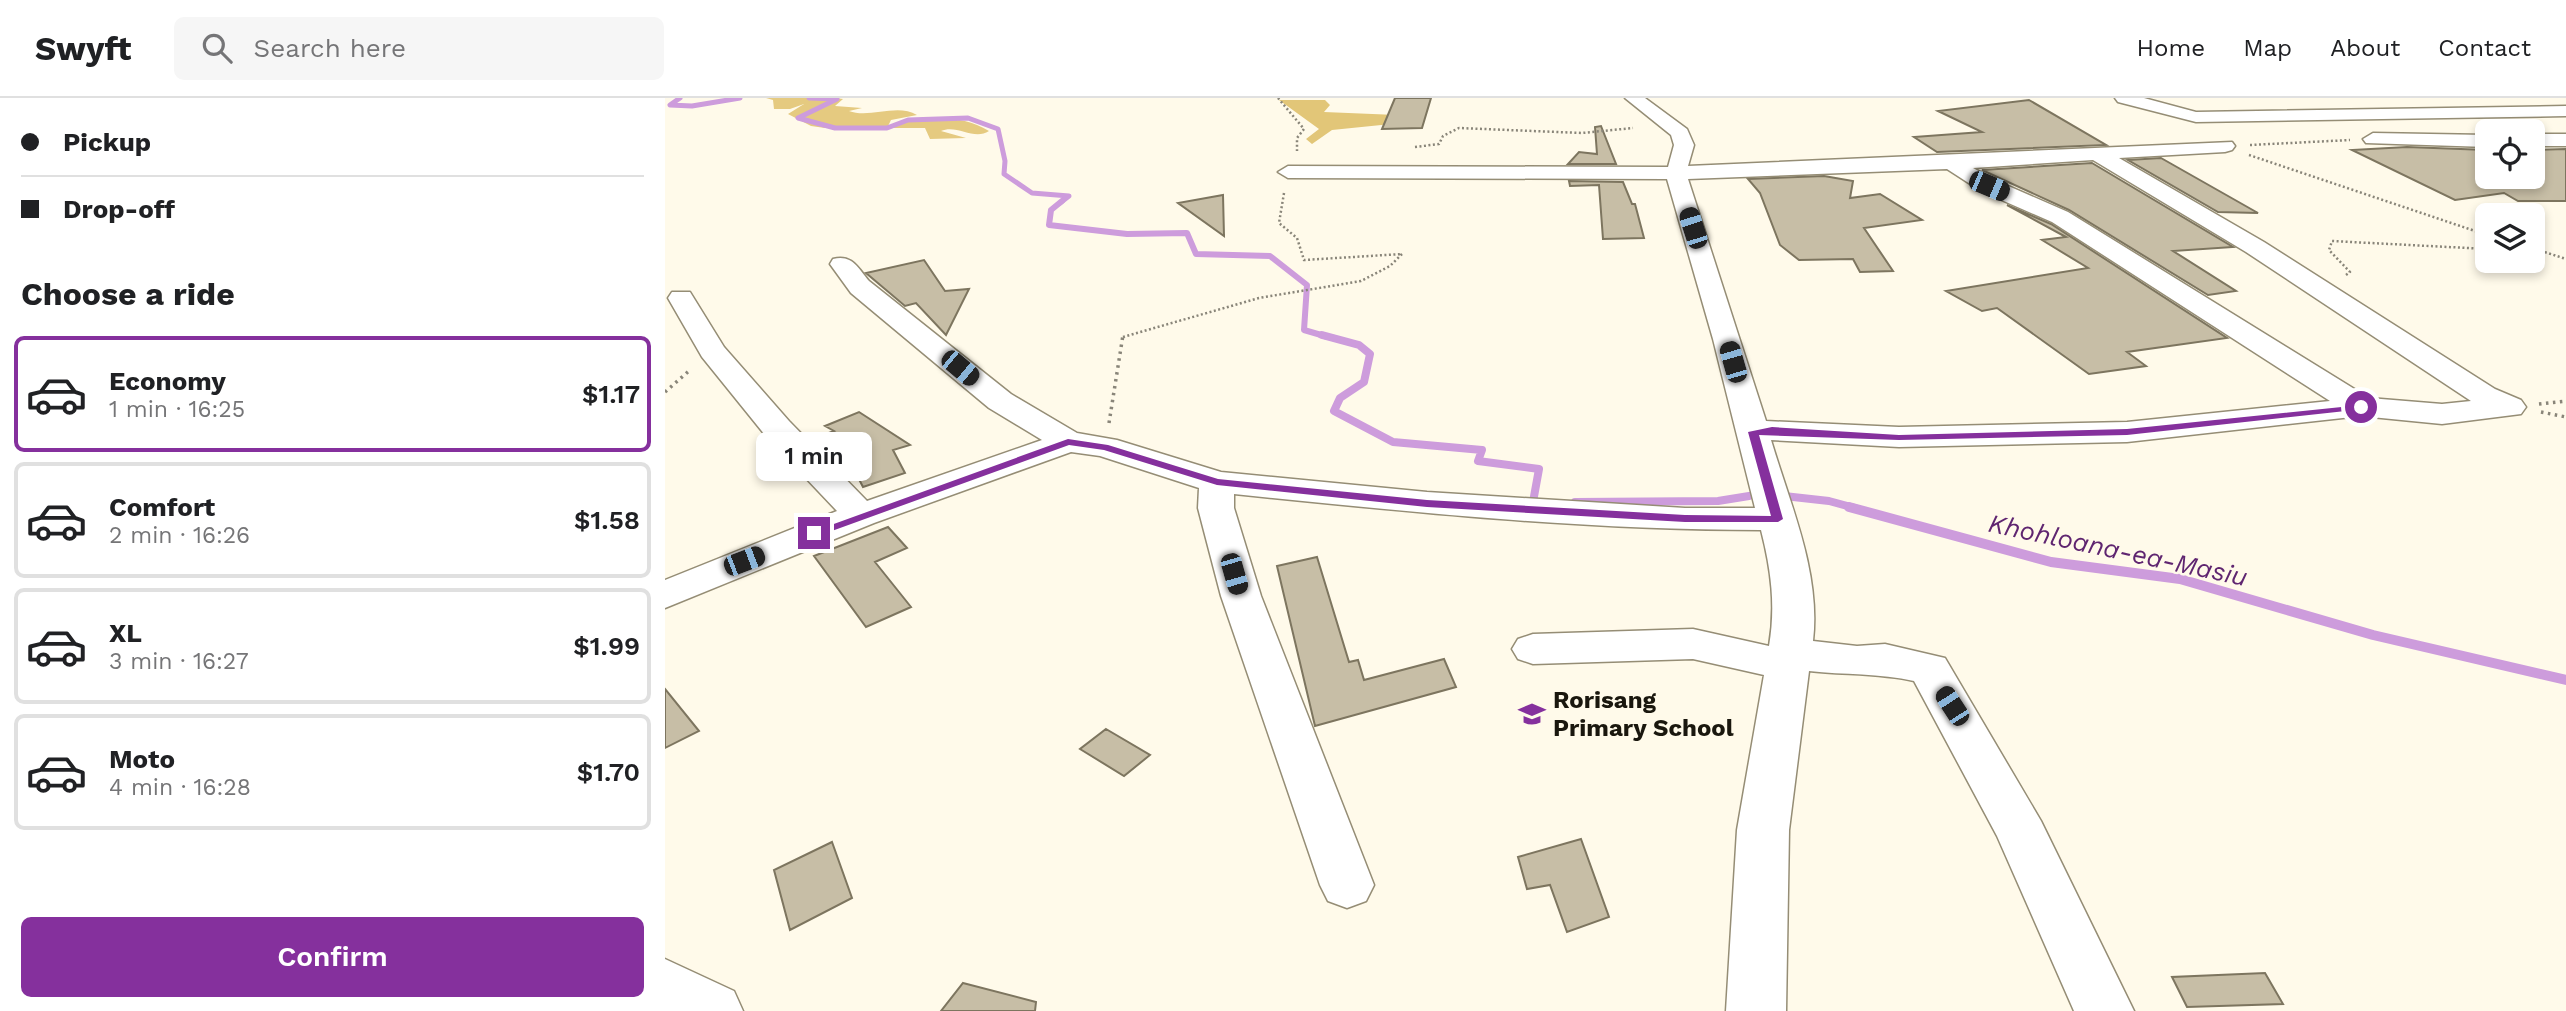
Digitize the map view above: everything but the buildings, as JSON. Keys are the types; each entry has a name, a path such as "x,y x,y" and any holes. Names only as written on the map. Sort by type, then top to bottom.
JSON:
{"street":[{"path":"1634,98 1669,122 1680,133 1684,145 1676,173 1753,432 1789,565 1795,618 1763,830 1756,1011"},
{"path":"2124,98 2196,117 2566,111"},
{"path":"2453,113 2475,122"},
{"path":"2373,139 2475,141"},
{"path":"2545,140 2566,140"},
{"path":"1288,172 1676,173 1951,163 2225,146"},
{"path":"2095,153 2255,247 2484,396 2524,409"},
{"path":"1951,163 1989,186 2060,217 2361,407"},
{"path":"842,264 860,287 1000,401 1068,442 1105,447 1217,482 1427,503 1685,519 1778,519"},
{"path":"681,298 712,351 777,428 861,515"},
{"path":"1753,432 1772,430 1899,438 2127,432 2361,407 2442,414 2524,409"},
{"path":"665,595 861,515 1068,442"},
{"path":"1217,482 1216,508 1241,596 1347,885"},
{"path":"1533,649 1693,644 1789,660 1885,659 1929,669 1964,725 2080,956 2104,1011"},
{"path":"665,987 713,1011"}],"path":[{"path":"1278,98 1304,129 1297,138 1297,150"},
{"path":"1409,147 1439,144 1443,136 1459,128 1582,133 1669,122"},
{"path":"2225,146 2373,139"},
{"path":"2225,146 2475,230"},
{"path":"1105,447 1123,334 1279,294 1344,287 1392,267 1402,254 1304,260 1297,238 1279,223 1288,172"},
{"path":"2321,290 2350,272 2329,250 2332,241 2475,248"},
{"path":"2545,254 2565,258"},
{"path":"2524,409 2566,417"}],"shaded area":[{"path":"766,98 843,99 835,106 862,108 849,111 857,113 901,110 917,115 891,120 888,126 939,118 964,121 989,131 977,134 947,129 941,131 966,138 930,139 925,128 811,126 788,114 804,104 790,109 774,109 773,100"},
{"path":"1279,100 1325,100 1330,105 1324,112 1421,116 1401,123 1332,130 1312,144 1306,139 1319,129"}],"waterway":[{"name":"Khohloana-ea-Masiu","path":"680,98 670,105 692,106 740,98"},
{"name":"Khohloana-ea-Masiu","path":"809,98 837,99 798,118 835,128 887,128 908,120 968,118 998,129 1005,161 1004,174 1032,193 1069,196 1060,203"},
{"name":"Khohloana-ea-Masiu","path":"1062,201 1051,210 1049,225 1127,234 1187,233 1196,254 1270,256 1307,285 1304,330 1328,337"},
{"name":"Khohloana-ea-Masiu","path":"1322,335 1359,345 1370,354 1364,382 1340,398 1334,411 1393,442 1482,450 1478,461 1539,469 1533,502 1542,502"},
{"name":"Khohloana-ea-Masiu","path":"1575,502 1718,501 1749,496"},
{"name":"Khohloana-ea-Masiu","path":"1784,496 1829,501 1855,508"},
{"name":"Khohloana-ea-Masiu","path":"1849,507 2051,562 2180,579 2373,635 2566,680"}],"place":[{"name":"Rorisang Primary School","path":"1532,714"}],"route":[{"path":"814,533 1068,442 1105,447 1217,482 1427,503 1685,519 1778,519 1753,432 1772,430 1899,438 2127,432 2361,407"}]}
